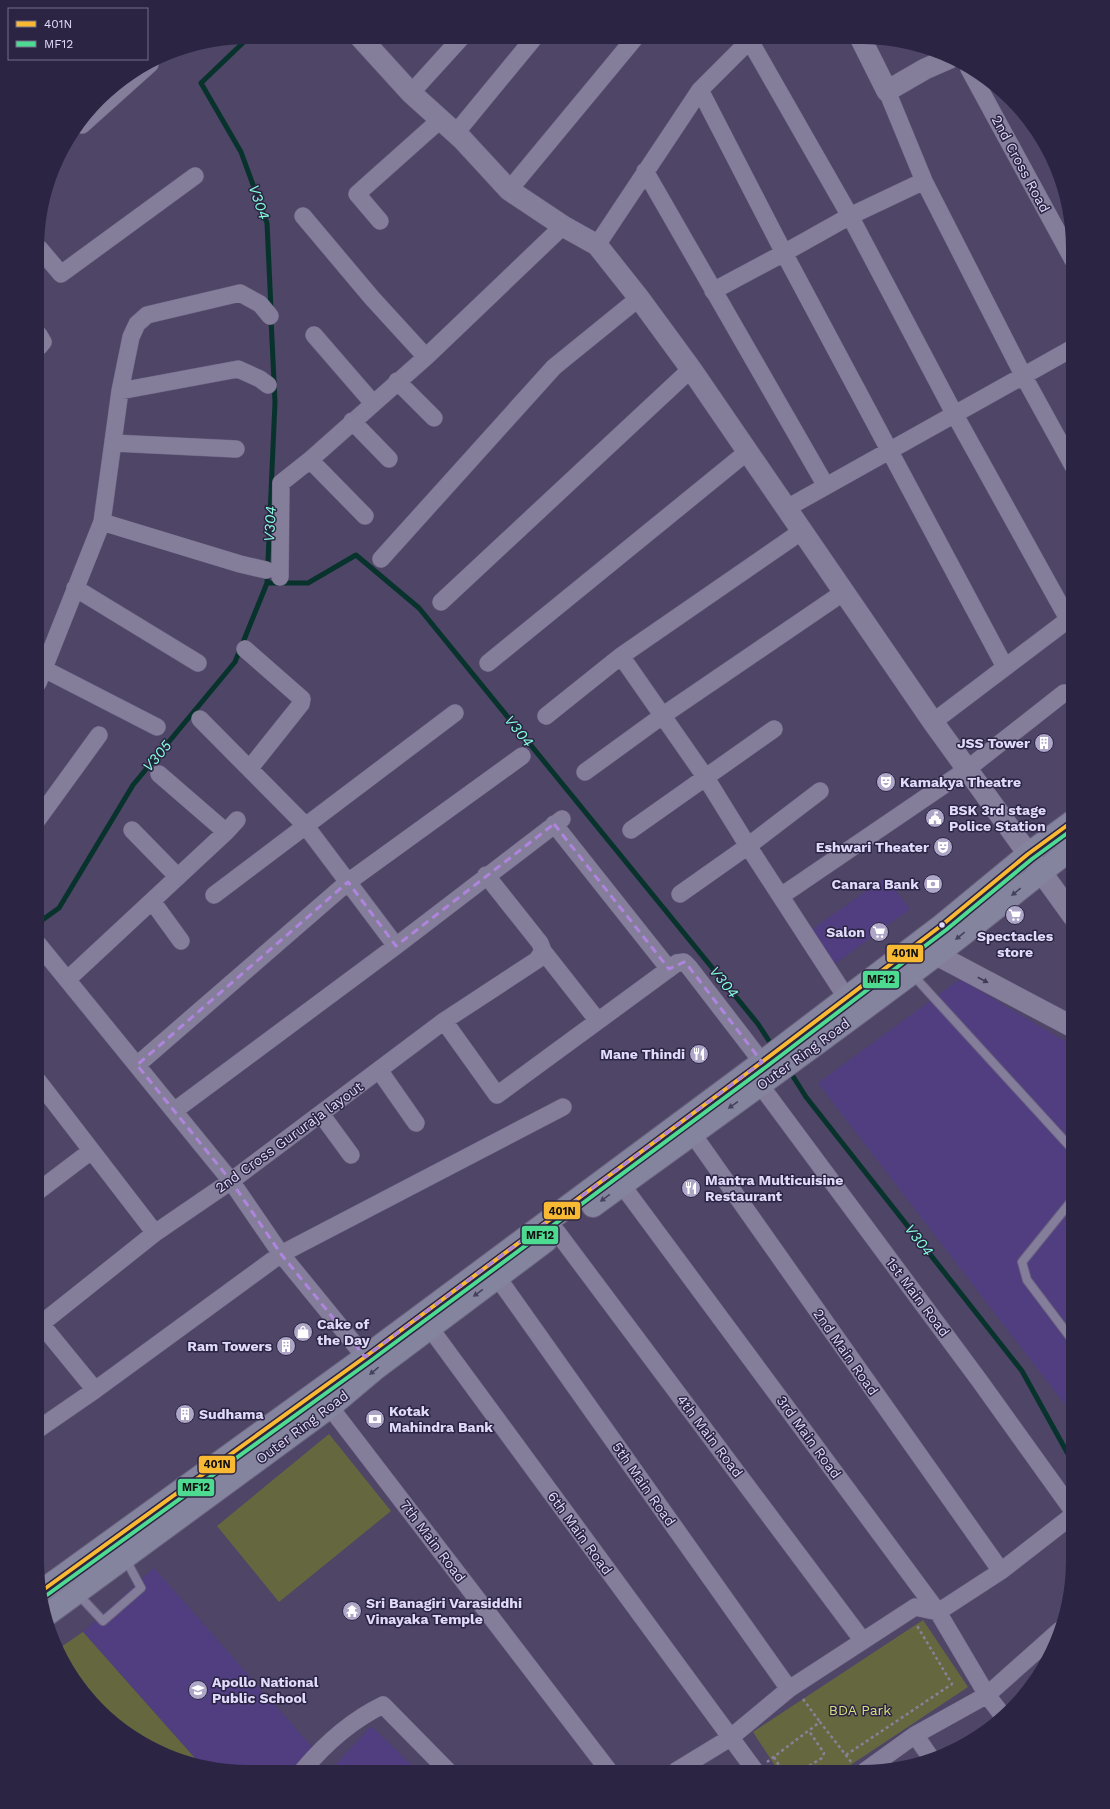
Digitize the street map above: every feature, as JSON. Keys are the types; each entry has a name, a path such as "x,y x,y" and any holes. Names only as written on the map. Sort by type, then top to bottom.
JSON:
{"highway":[{"name":"Outer Ring Road","path":"46,1588 802,1044 905,965 942,925 1028,854 1066,825"},
{"name":"Outer Ring Road","path":"802,1044 846,997 905,965 936,955 1066,853"},
{"name":"Outer Ring Road","path":"51,1612 330,1407 430,1328 692,1133 766,1070"}],"street":[{"path":"366,44 411,93 448,127 509,190 563,226 597,245 639,298 691,369 966,770 1066,907"},
{"path":"411,93 456,44"},
{"path":"380,221 357,194 448,127 528,44"},
{"path":"509,190 630,44"},
{"path":"597,245 700,90 747,44"},
{"path":"753,44 850,216 955,415 1066,609"},
{"path":"864,44 887,91 924,180 1023,375 1066,453"},
{"path":"887,91 925,69 943,61"},
{"name":"2nd Cross Road","path":"973,77 1066,247"},
{"path":"101,107 130,82"},
{"path":"700,90 784,253 1005,667"},
{"path":"645,171 826,486"},
{"path":"44,254 61,274 195,176"},
{"path":"713,291 850,216 924,180"},
{"path":"303,216 372,298 426,357"},
{"path":"102,522 273,573 281,483 310,460 372,402 426,357 563,226"},
{"path":"44,668 102,522 120,391 131,337 137,324 147,315 240,293 260,304 270,316"},
{"path":"381,559 554,367 639,298"},
{"path":"314,335 372,402"},
{"path":"787,508 1066,352"},
{"path":"120,391 238,369 260,379 268,385"},
{"path":"441,602 691,369"},
{"path":"397,381 434,418"},
{"path":"352,421 389,459"},
{"path":"113,443 236,449"},
{"path":"488,663 748,452"},
{"path":"310,460 366,516"},
{"path":"546,716 621,656 802,531"},
{"path":"75,588 198,663"},
{"path":"585,772 662,716 844,592"},
{"path":"933,722 1066,622"},
{"path":"245,649 302,699 301,704 250,768"},
{"path":"621,656 706,778 748,846 846,997"},
{"path":"44,677 156,727"},
{"path":"781,896 966,770 1064,693"},
{"path":"214,895 455,713"},
{"path":"200,719 305,825 396,946"},
{"path":"631,830 774,729"},
{"path":"44,811 99,735"},
{"path":"137,1065 348,882 522,756"},
{"path":"159,774 226,832"},
{"path":"680,894 748,846 820,791"},
{"path":"68,979 226,832 237,820"},
{"path":"174,1111 396,946 486,875 558,822 669,969 497,1095 444,1021"},
{"path":"132,830 178,877"},
{"path":"486,875 540,943 543,951 598,1021"},
{"path":"152,901 181,941"},
{"path":"44,951 231,1181 281,1254 365,1357"},
{"name":"2nd Cross Gururaja layout","path":"44,1319 155,1233 231,1181 444,1021 537,960 543,951"},
{"path":"936,955 1066,1023"},
{"name":"1st Main Road","path":"669,969 677,963 684,962 689,966 766,1070 979,1380 1066,1501"},
{"path":"380,1070 416,1123"},
{"path":"44,1089 155,1233"},
{"path":"44,1425 96,1390 281,1254 563,1107"},
{"path":"321,1114 351,1155"},
{"name":"2nd Main Road","path":"692,1133 1001,1571"},
{"path":"44,1187 91,1151"},
{"name":"3rd Main Road","path":"622,1185 938,1612 987,1695 999,1711"},
{"name":"4th Main Road","path":"557,1232 863,1641"},
{"name":"5th Main Road","path":"498,1278 789,1689"},
{"name":"6th Main Road","path":"430,1328 751,1765"},
{"path":"44,1329 96,1390"},
{"name":"7th Main Road","path":"330,1407 603,1765"},
{"path":"687,1765 730,1738 789,1689 915,1607 938,1612 1001,1571 1066,1520"},
{"path":"866,1765 915,1735 987,1695 1050,1639"},
{"path":"308,1765 322,1749 368,1713 384,1705 442,1765"},
{"path":"915,1735 928,1754"}],"lane":[{"path":"905,965 1066,1142"},
{"path":"1066,1208 1022,1262 1027,1280 1066,1332"},
{"path":"77,1592 103,1620 141,1588 124,1557"}],"path":[{"path":"846,1755 952,1684 915,1623"},
{"path":"809,1695 803,1699 846,1755 856,1765"},
{"path":"764,1765 820,1722"},
{"path":"809,1730 824,1754 822,1758 810,1765"},
{"path":"774,1757 779,1765"}],"highlighted area":[{"path":"554,824 669,969 684,962 689,967 762,1062 365,1357 281,1254 231,1181 137,1065 348,882 396,946"}],"shaded area":[{"path":"885,878 910,909 835,964 811,930"},
{"path":"960,979 1066,1042 1066,1406 818,1083"},
{"name":"Apollo National Public School","path":"154,1568 314,1749 296,1765 235,1765 195,1758 83,1632"},
{"path":"371,1726 412,1765 335,1765"}],"green space":[{"path":"329,1434 391,1511 279,1602 217,1526"},
{"name":"BDA Park","path":"923,1620 968,1687 851,1765 774,1765 753,1732"},
{"path":"83,1632 195,1758 158,1744 146,1738 124,1723 104,1705 86,1685 71,1663 63,1646"}],"waterway":[{"name":"V304","path":"242,44 201,83 241,152 267,223 271,309"},
{"name":"V305","path":"44,919 59,908 133,785 235,662 267,583 275,402 271,319"},
{"name":"V304","path":"267,583 308,583 356,555 419,608 758,1024 773,1047"},
{"name":"V304","path":"789,1070 806,1097 1022,1371 1066,1450"}],"transit line":[{"name":"401N","path":"46,1588 365,1357 762,1062 942,925 1028,854 1066,826"},
{"name":"MF12","path":"47,1595 369,1362 766,1067 946,930 1032,859 1066,834"}],"place":[{"name":"JSS Tower","path":"1044,743"},
{"name":"Kamakya Theatre","path":"886,782"},
{"name":"BSK 3rd stage Police Station","path":"935,818"},
{"name":"Eshwari Theater","path":"943,847"},
{"name":"Canara Bank","path":"933,884"},
{"name":"Spectacles store","path":"1015,915"},
{"name":"Salon","path":"879,932"},
{"name":"Mane Thindi","path":"699,1054"},
{"name":"Mantra Multicuisine Restaurant","path":"691,1188"},
{"name":"Cake of the Day","path":"303,1332"},
{"name":"Ram Towers","path":"286,1346"},
{"name":"Sudhama","path":"185,1414"},
{"name":"Kotak Mahindra Bank","path":"375,1419"},
{"name":"Sri Banagiri Varasiddhi Vinayaka Temple","path":"352,1611"},
{"name":"Apollo National Public School","path":"198,1690"}]}
